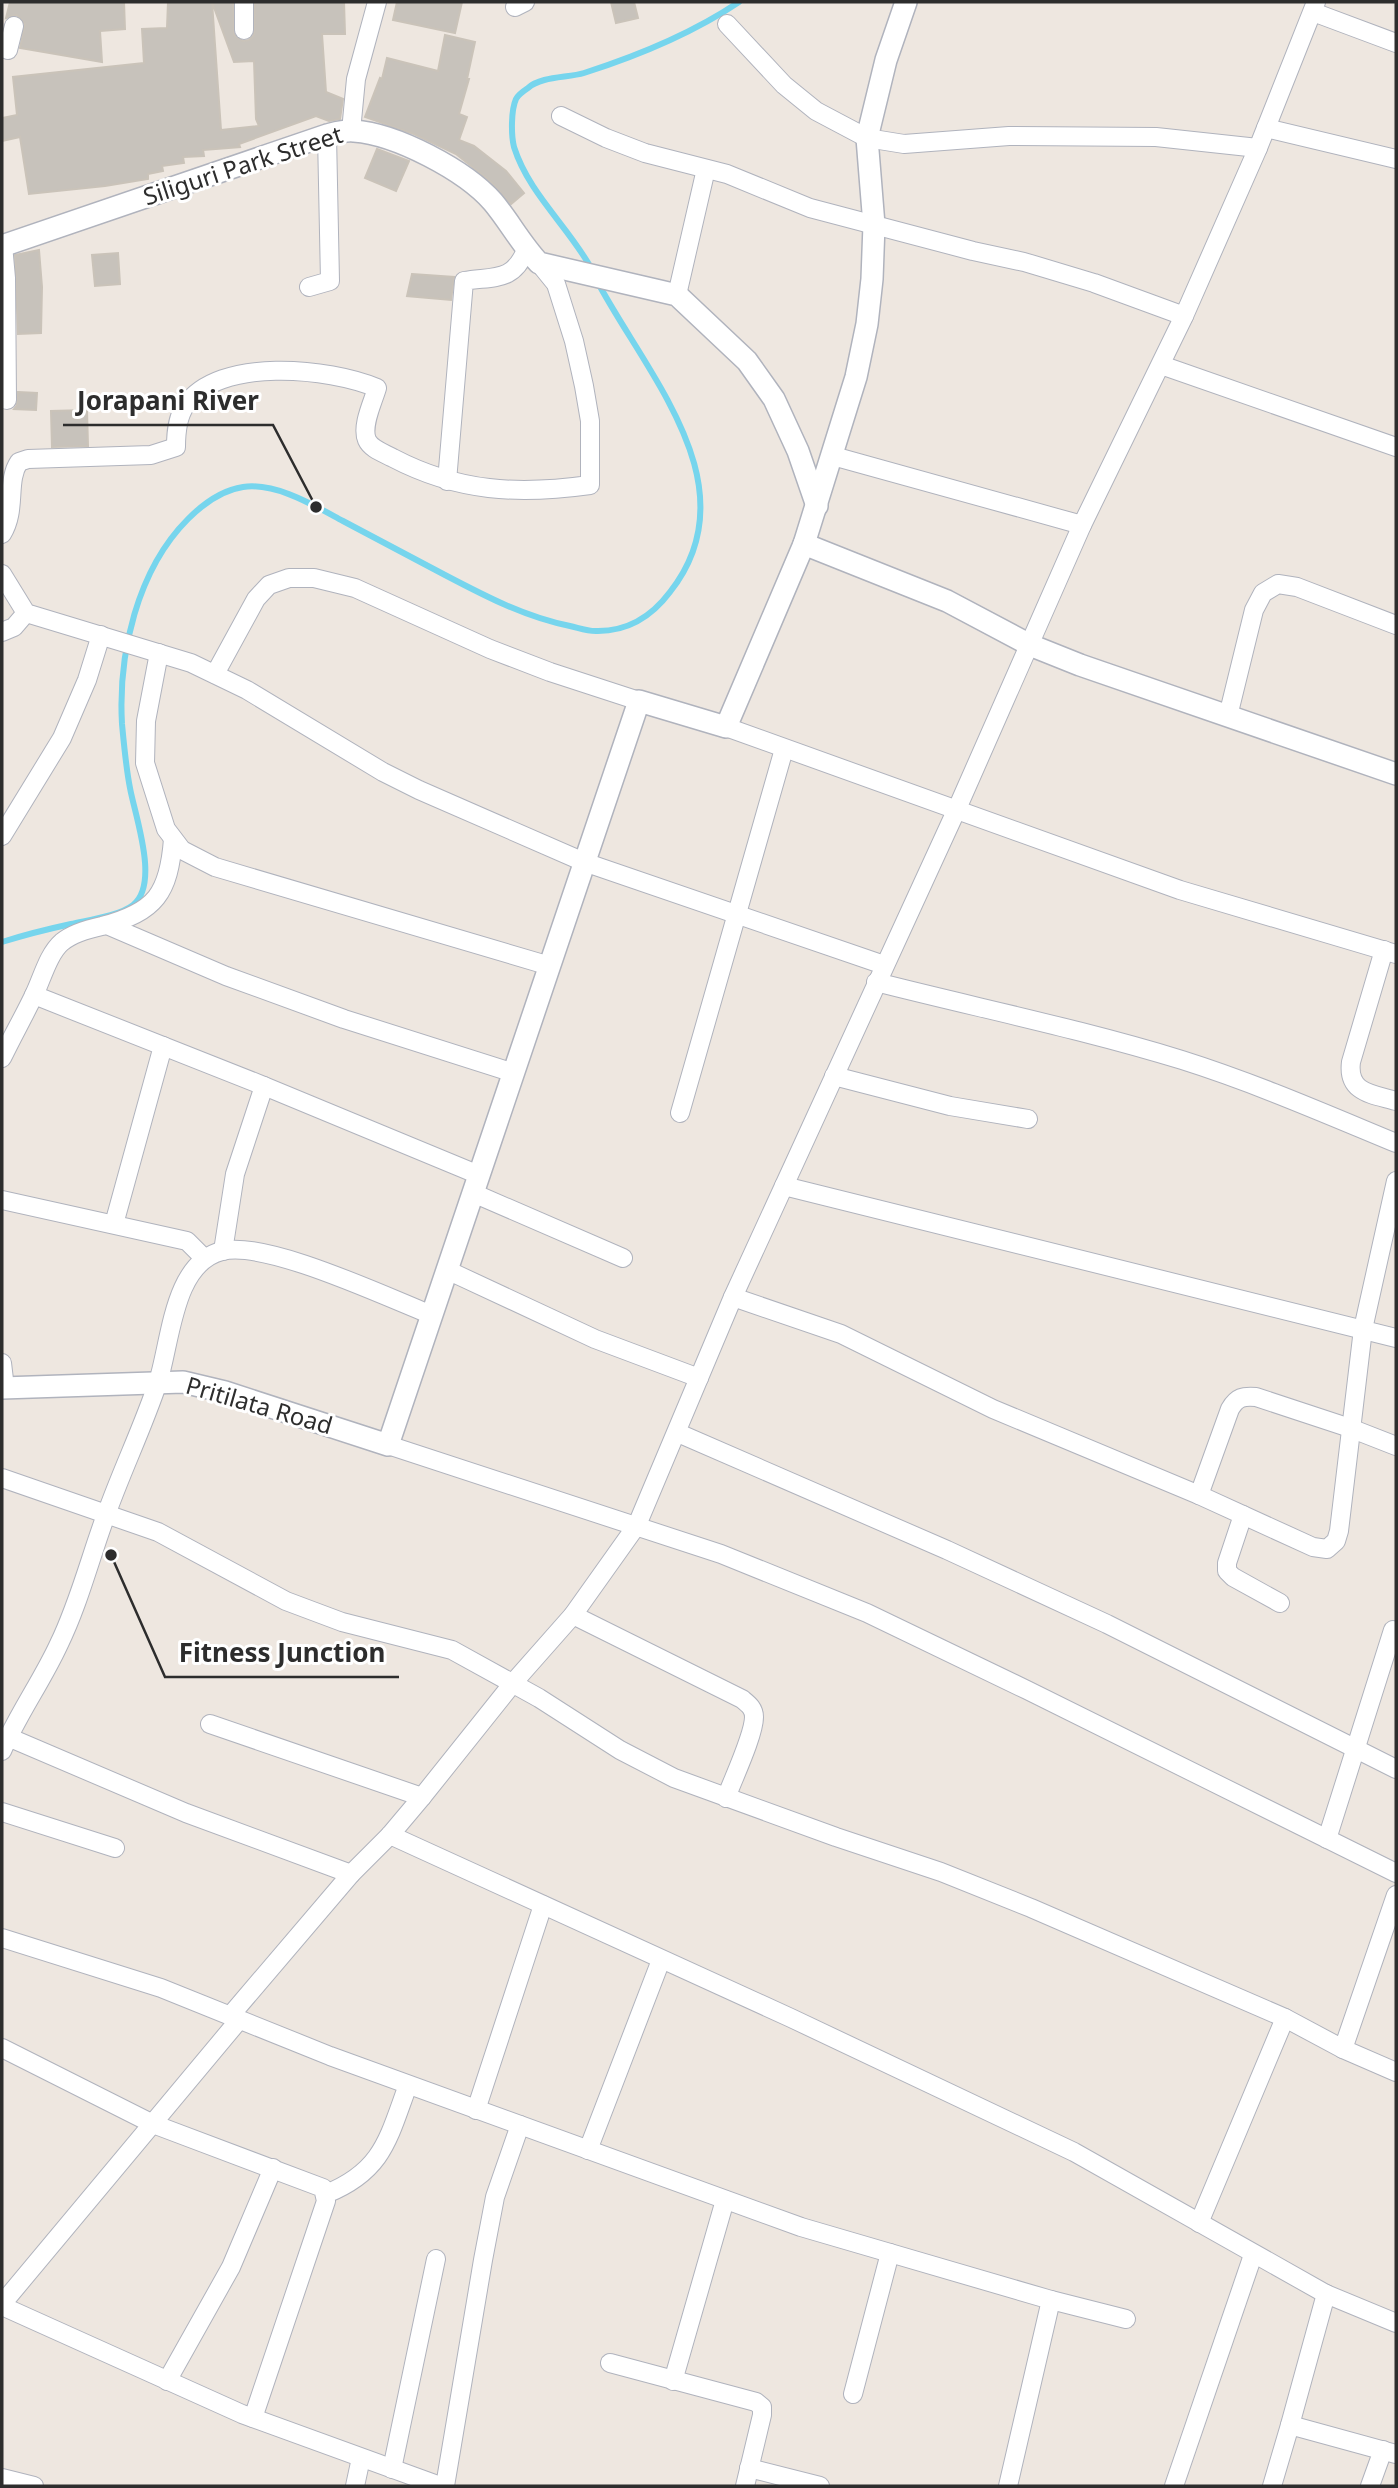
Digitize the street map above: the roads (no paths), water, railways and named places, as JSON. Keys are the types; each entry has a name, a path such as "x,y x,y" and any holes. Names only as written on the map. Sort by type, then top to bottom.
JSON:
{"street":[{"path":"244,2 244,30"},
{"path":"351,131 356,79 377,2"},
{"path":"726,727 804,544 856,377 867,324 874,225 867,138 886,60 906,2"},
{"path":"440,2486 253,2418 2,2305 153,2124 351,1874 390,1835 513,1682 573,1615 637,1525 733,1297 956,811 1082,525 1184,316 1258,148 1314,7 1396,43"},
{"path":"727,24 784,85 816,111 867,138 904,144 1009,136 1156,137 1258,148"},
{"path":"2,47 8,50 14,26"},
{"path":"561,116 645,153 727,174 810,208 1024,262 1094,283 1184,316"},
{"path":"1266,128 1396,159"},
{"name":"Siliguri Park Street","path":"2,245 327,135 351,131 395,141 462,176 492,201 533,256"},
{"path":"309,287 330,281 327,135"},
{"path":"677,295 706,169"},
{"path":"2,245 6,278 7,400"},
{"path":"533,256 568,268 677,295 747,361 774,399 798,451 817,506"},
{"path":"2,534 9,522 14,471 19,462 28,459 151,454 176,447 180,417 195,395 214,384 259,371 290,371 354,378 377,388 366,425 368,443 398,461 447,481 468,487 504,489 562,489 590,485 590,421 570,329 556,284 533,256"},
{"path":"447,481 464,281 510,274 533,256"},
{"path":"1161,365 1396,447"},
{"path":"833,456 1082,525"},
{"path":"804,544 947,601 1030,645 1080,665 1396,774"},
{"path":"2,574 26,612 191,663 247,690 383,772 419,790 584,862 884,965"},
{"path":"215,674 256,599 269,584 289,578 314,578 355,588 489,649 550,672 726,727 1180,890 1390,952 1351,1062 1350,1074 1355,1086 1367,1093 1396,1101"},
{"path":"1227,716 1254,610 1263,593 1278,584 1297,587 1396,625"},
{"path":"2,632 14,627 26,612"},
{"path":"2,836 19,804 42,775 62,738 105,636"},
{"path":"156,652 146,721 145,763 156,805 166,829 182,850 215,867 550,966"},
{"path":"639,701 388,1445 721,1554 867,1613 1396,1873"},
{"path":"680,1113 784,749"},
{"path":"2,1058 61,943 80,931 107,925 152,903 163,889 167,877 173,839"},
{"path":"107,925 226,976 278,995 513,1073"},
{"path":"876,982 1183,1060 1272,1091 1396,1143"},
{"path":"34,995 264,1086 476,1184 623,1258"},
{"path":"114,1224 163,1046"},
{"path":"834,1076 950,1107 1028,1119"},
{"path":"223,1251 235,1174 264,1086"},
{"path":"733,1297 841,1334 993,1409 1199,1495 1313,1547 1327,1549 1336,1541 1339,1531 1363,1329 1396,1181"},
{"path":"784,1186 1396,1338"},
{"path":"3,1204 114,1224 187,1241 204,1258"},
{"path":"351,1874 5,1744 60,1644 106,1514 158,1382 182,1289 190,1273 204,1258 223,1251 253,1251 290,1259 432,1315"},
{"path":"447,1270 594,1339 699,1378"},
{"path":"2,1363 3,1388"},
{"name":"Pritilata Road","path":"3,1388 183,1382 388,1445"},
{"path":"1199,1495 1230,1409 1235,1400 1244,1396 1256,1397 1396,1446"},
{"path":"678,1433 934,1544 1107,1624 1396,1769"},
{"path":"2,1478 169,1537 286,1601 342,1622 452,1650 513,1682 620,1749 674,1778 941,1872 1018,1903 1285,2018 1343,2049 1396,2072"},
{"path":"1243,1515 1227,1563 1227,1571 1280,1604"},
{"path":"573,1615 742,1699 751,1706 754,1716 752,1728 726,1798"},
{"path":"1327,1839 1393,1630"},
{"path":"210,1724 422,1797"},
{"path":"2,1812 115,1848"},
{"path":"390,1835 791,2018 1074,2152 1326,2294 1396,2323"},
{"path":"1343,2049 1396,1895"},
{"path":"476,2110 543,1905"},
{"path":"2,1938 161,1988 408,2085 801,2227 1051,2300 1126,2319"},
{"path":"588,2150 661,1960"},
{"path":"1199,2223 1285,2018"},
{"path":"2,2048 153,2124 323,2188 326,2201 253,2418"},
{"path":"326,2194 348,2185 365,2173 379,2155 390,2135 408,2085"},
{"path":"446,2486 482,2260 495,2197 520,2125"},
{"path":"167,2381 231,2267 273,2168"},
{"path":"673,2381 725,2200"},
{"path":"853,2394 890,2253"},
{"path":"1174,2486 1253,2255"},
{"path":"393,2469 436,2259"},
{"path":"1272,2486 1326,2294"},
{"path":"1007,2486 1051,2300"},
{"path":"610,2364 756,2402 762,2407 745,2486"},
{"path":"1290,2425 1390,2452 1370,2486"},
{"path":"355,2486 361,2458"},
{"path":"749,2468 820,2486"},
{"path":"2,2478 34,2486"}],"waterway":[{"path":"591,268 539,195 521,164 512,136 512,116 516,99 540,81 584,73 664,43 739,2"},
{"path":"2,942 112,915 133,905 141,895 145,882 144,849 129,780 122,724 123,670 128,642 134,614 144,588 170,540 188,519 220,494 256,486 295,496 490,598 537,617 584,630 609,630 630,625 663,601 693,552 701,512 696,472 683,432 664,393 597,281"}],"place":[{"name":"Jorapani River","path":"316,507"},
{"name":"Fitness Junction","path":"111,1555"}]}
